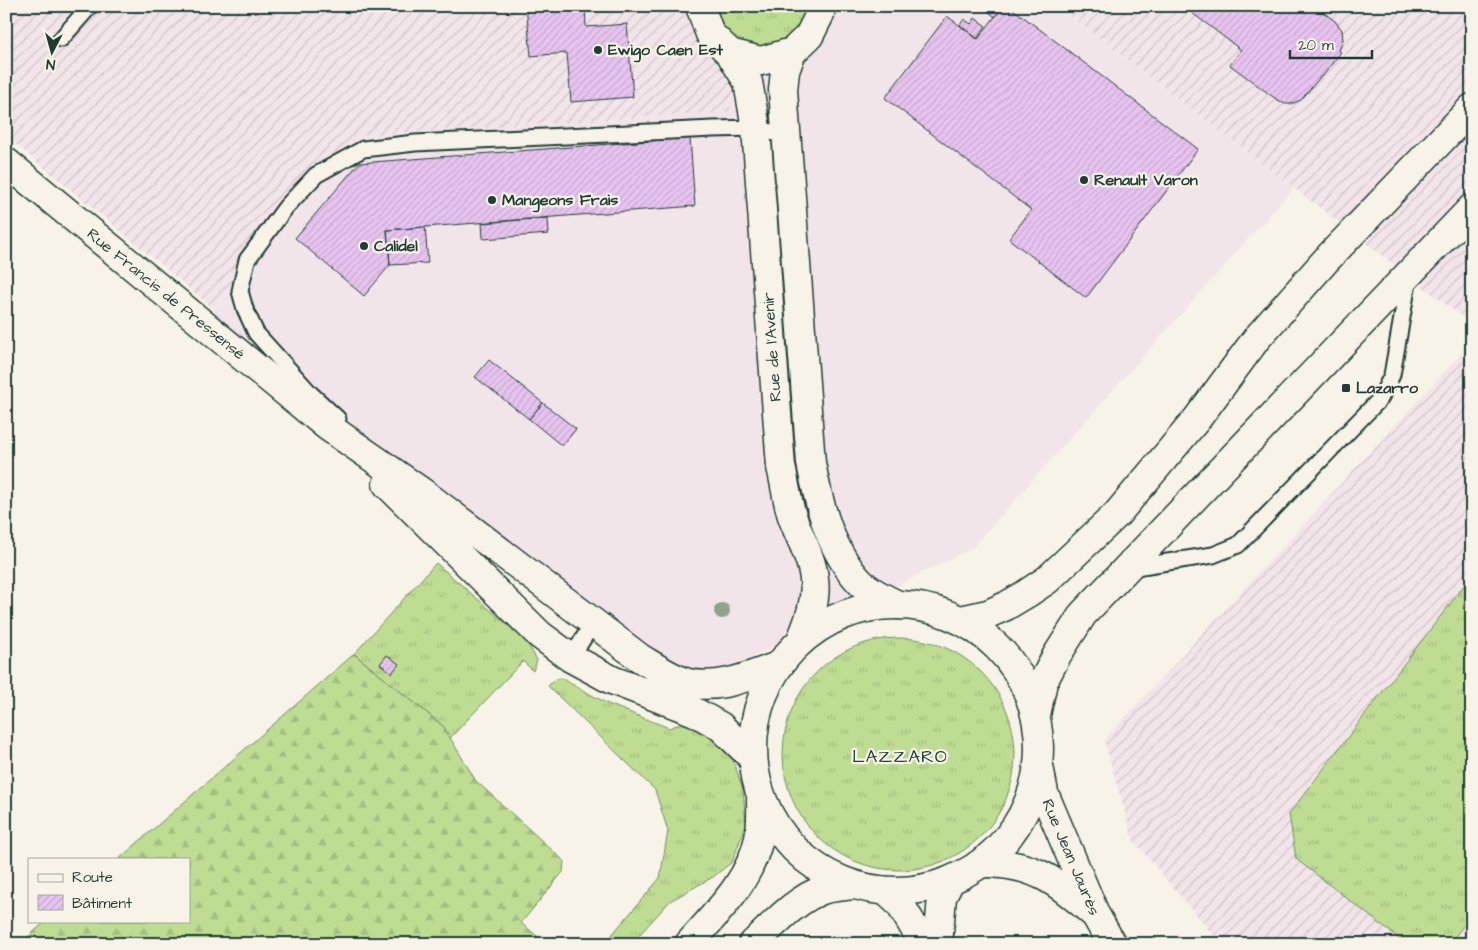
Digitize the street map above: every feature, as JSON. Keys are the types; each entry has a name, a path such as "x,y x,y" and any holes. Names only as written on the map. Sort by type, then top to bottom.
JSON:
{"main road":[{"path":"700,6 710,34 730,53 761,61 792,52 809,36 820,14 820,6"},
{"name":"Rue de l'Avenir","path":"792,52 785,71 783,90 811,463 823,515 833,541 847,565 862,583 880,596 898,605"},
{"name":"Rue de l'Avenir","path":"730,53 748,82 756,128 781,467 792,516 807,554 814,579 814,598 810,618 802,640"},
{"path":"961,620 988,614 1006,606 1047,580 1117,514 1197,419 1257,338 1327,259 1472,108"},
{"name":"Rue Francis de Pressensé","path":"6,162 327,426"},
{"path":"1036,715 1044,682 1057,656 1083,614 1472,208"},
{"path":"327,426 403,479 640,658 670,676 688,682 708,685 729,683 778,666"},
{"path":"327,426 540,635 571,658 612,680 695,712 720,726 753,758"},
{"path":"689,944 741,882 751,865 759,838 761,798 753,758 754,726 762,694 778,666 789,652 818,627 856,610 877,606 898,605 930,608 961,620 987,636 1009,659 1026,686 1036,715 1040,741 1038,766 1032,794 1020,820 1003,843 982,863 950,881 929,887 886,891 853,885 823,871 797,852 776,827 761,798"},
{"name":"Rue Jean Jaurès","path":"1038,766 1044,793 1096,916 1112,944"},
{"path":"982,863 1003,863 1034,870 1071,893 1096,916"},
{"path":"938,944 942,897 950,881"},
{"path":"753,944 788,911 810,896 825,889 853,885"},
{"path":"886,891 900,904 924,944"}],"lane":[{"path":"61,39 90,6"},
{"path":"403,479 311,394 256,333 245,309 240,291 247,260 286,207 316,175 363,149 415,143 756,128 786,136"},
{"path":"1128,568 1213,555 1238,545 1380,399 1394,368 1409,274"},
{"path":"571,658 593,623"}],"shaded area":[{"path":"6,6 754,6 729,112 363,135 213,308 6,136"},
{"path":"754,6 1057,6 1294,188 972,548 714,676 662,663 200,324 363,135 728,112"},
{"path":"1057,6 1472,6 1472,324 1294,188"},
{"path":"1472,342 1472,944 1221,944 1133,840 1104,740"}],"green space":[{"path":"712,6 806,6 806,13 792,37 768,49 742,46 721,29"},
{"path":"436,563 526,641 537,660 533,671 523,661 450,738 443,726 354,654"},
{"path":"1472,575 1472,915 1449,944 1406,944 1296,859 1289,814"},
{"path":"899,638 933,643 943,647 963,658 981,672 995,690 1006,710 1010,720 1015,754 1010,788 1006,798 995,818 981,836 963,850 943,861 933,865 899,870 865,865 855,861 835,850 817,836 803,818 792,798 788,788 783,754 788,720 792,710 803,690 817,672 835,658 855,647 865,643"},
{"path":"354,654 443,726 476,781 564,861 563,872 521,923 547,944 20,944 45,922 190,922 190,858 120,858"},
{"path":"561,678 608,704 669,728 685,722 717,740 731,754 743,789 746,825 732,862 713,877 670,901 631,944 605,943 660,878 668,831 655,790 548,686 555,679"}],"building":[{"path":"526,6 585,6 586,27 627,24 633,97 571,102 567,53 531,56"},
{"path":"982,6 1003,6 995,17"},
{"name":"Renault Varon","path":"1003,6 1009,6 1198,149 1086,298 1009,239 1031,210 885,98 947,16 978,39"},
{"path":"1183,6 1315,6 1335,21 1342,30 1343,40 1339,51 1341,52 1301,100 1285,104 1230,65 1241,50"},
{"path":"975,18 986,26 977,39 960,25 964,19 971,24"},
{"path":"690,138 695,206 387,230 390,265 364,296 295,238 359,163"},
{"path":"548,218 549,234 483,239 482,223"},
{"path":"425,227 428,263 390,265 387,230"},
{"path":"489,360 543,403 529,419 475,377"},
{"path":"543,403 576,429 562,446 529,419"},
{"path":"387,655 399,664 392,673 380,664"}],"place":[{"name":"Ewigo Caen Est","path":"598,50"},
{"name":"Renault Varon","path":"1084,180"},
{"name":"Mangeons Frais","path":"492,200"},
{"name":"Calidel","path":"364,246"},
{"name":"Lazarro","path":"1346,388"}],"district":[{"name":"LAZZARO","path":"900,756"}]}
